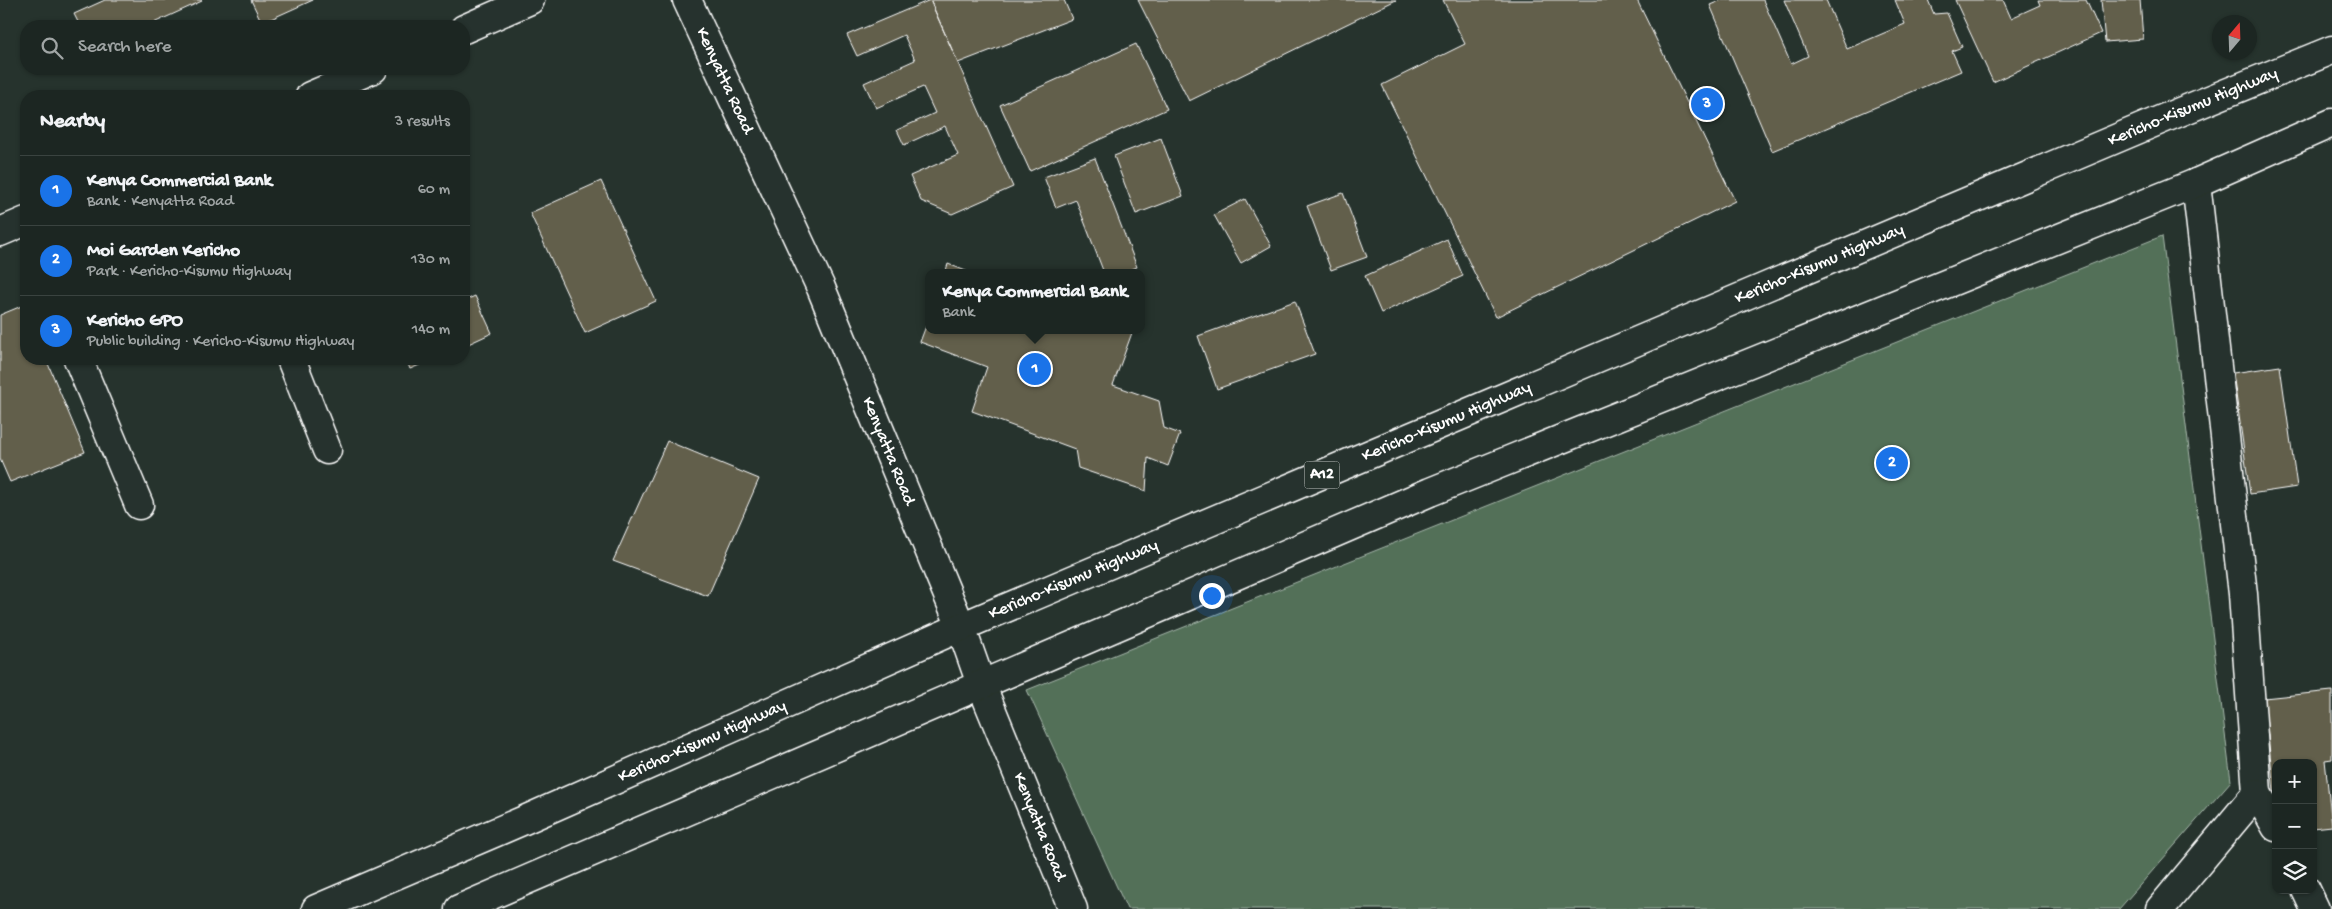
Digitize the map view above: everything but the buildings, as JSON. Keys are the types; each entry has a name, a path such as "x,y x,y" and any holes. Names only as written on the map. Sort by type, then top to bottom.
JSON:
{"main road":[{"path":"470,26 530,0"},
{"name":"Kenyatta Road","path":"687,0 821,288 961,627 982,684 1073,909"},
{"name":"Kericho-Kisumu Highway","path":"316,909 522,821 961,627 2165,118 2332,50"},
{"path":"324,90 359,75"},
{"path":"459,909 1430,492 2196,183 2332,123"},
{"path":"2196,183 2242,594 2257,793 2272,820"},
{"path":"81,365 139,505"},
{"path":"293,365 327,450"},
{"path":"2160,909 2257,793"},
{"path":"2308,894 2315,909"}],"green space":[{"path":"2162,236 2231,781 2119,909 1127,909 1027,690"}],"place":[{"name":"Kericho GPO","path":"1707,104"},
{"name":"Kenya Commercial Bank","path":"1035,369"},
{"name":"Moi Garden Kericho","path":"1892,463"}]}
